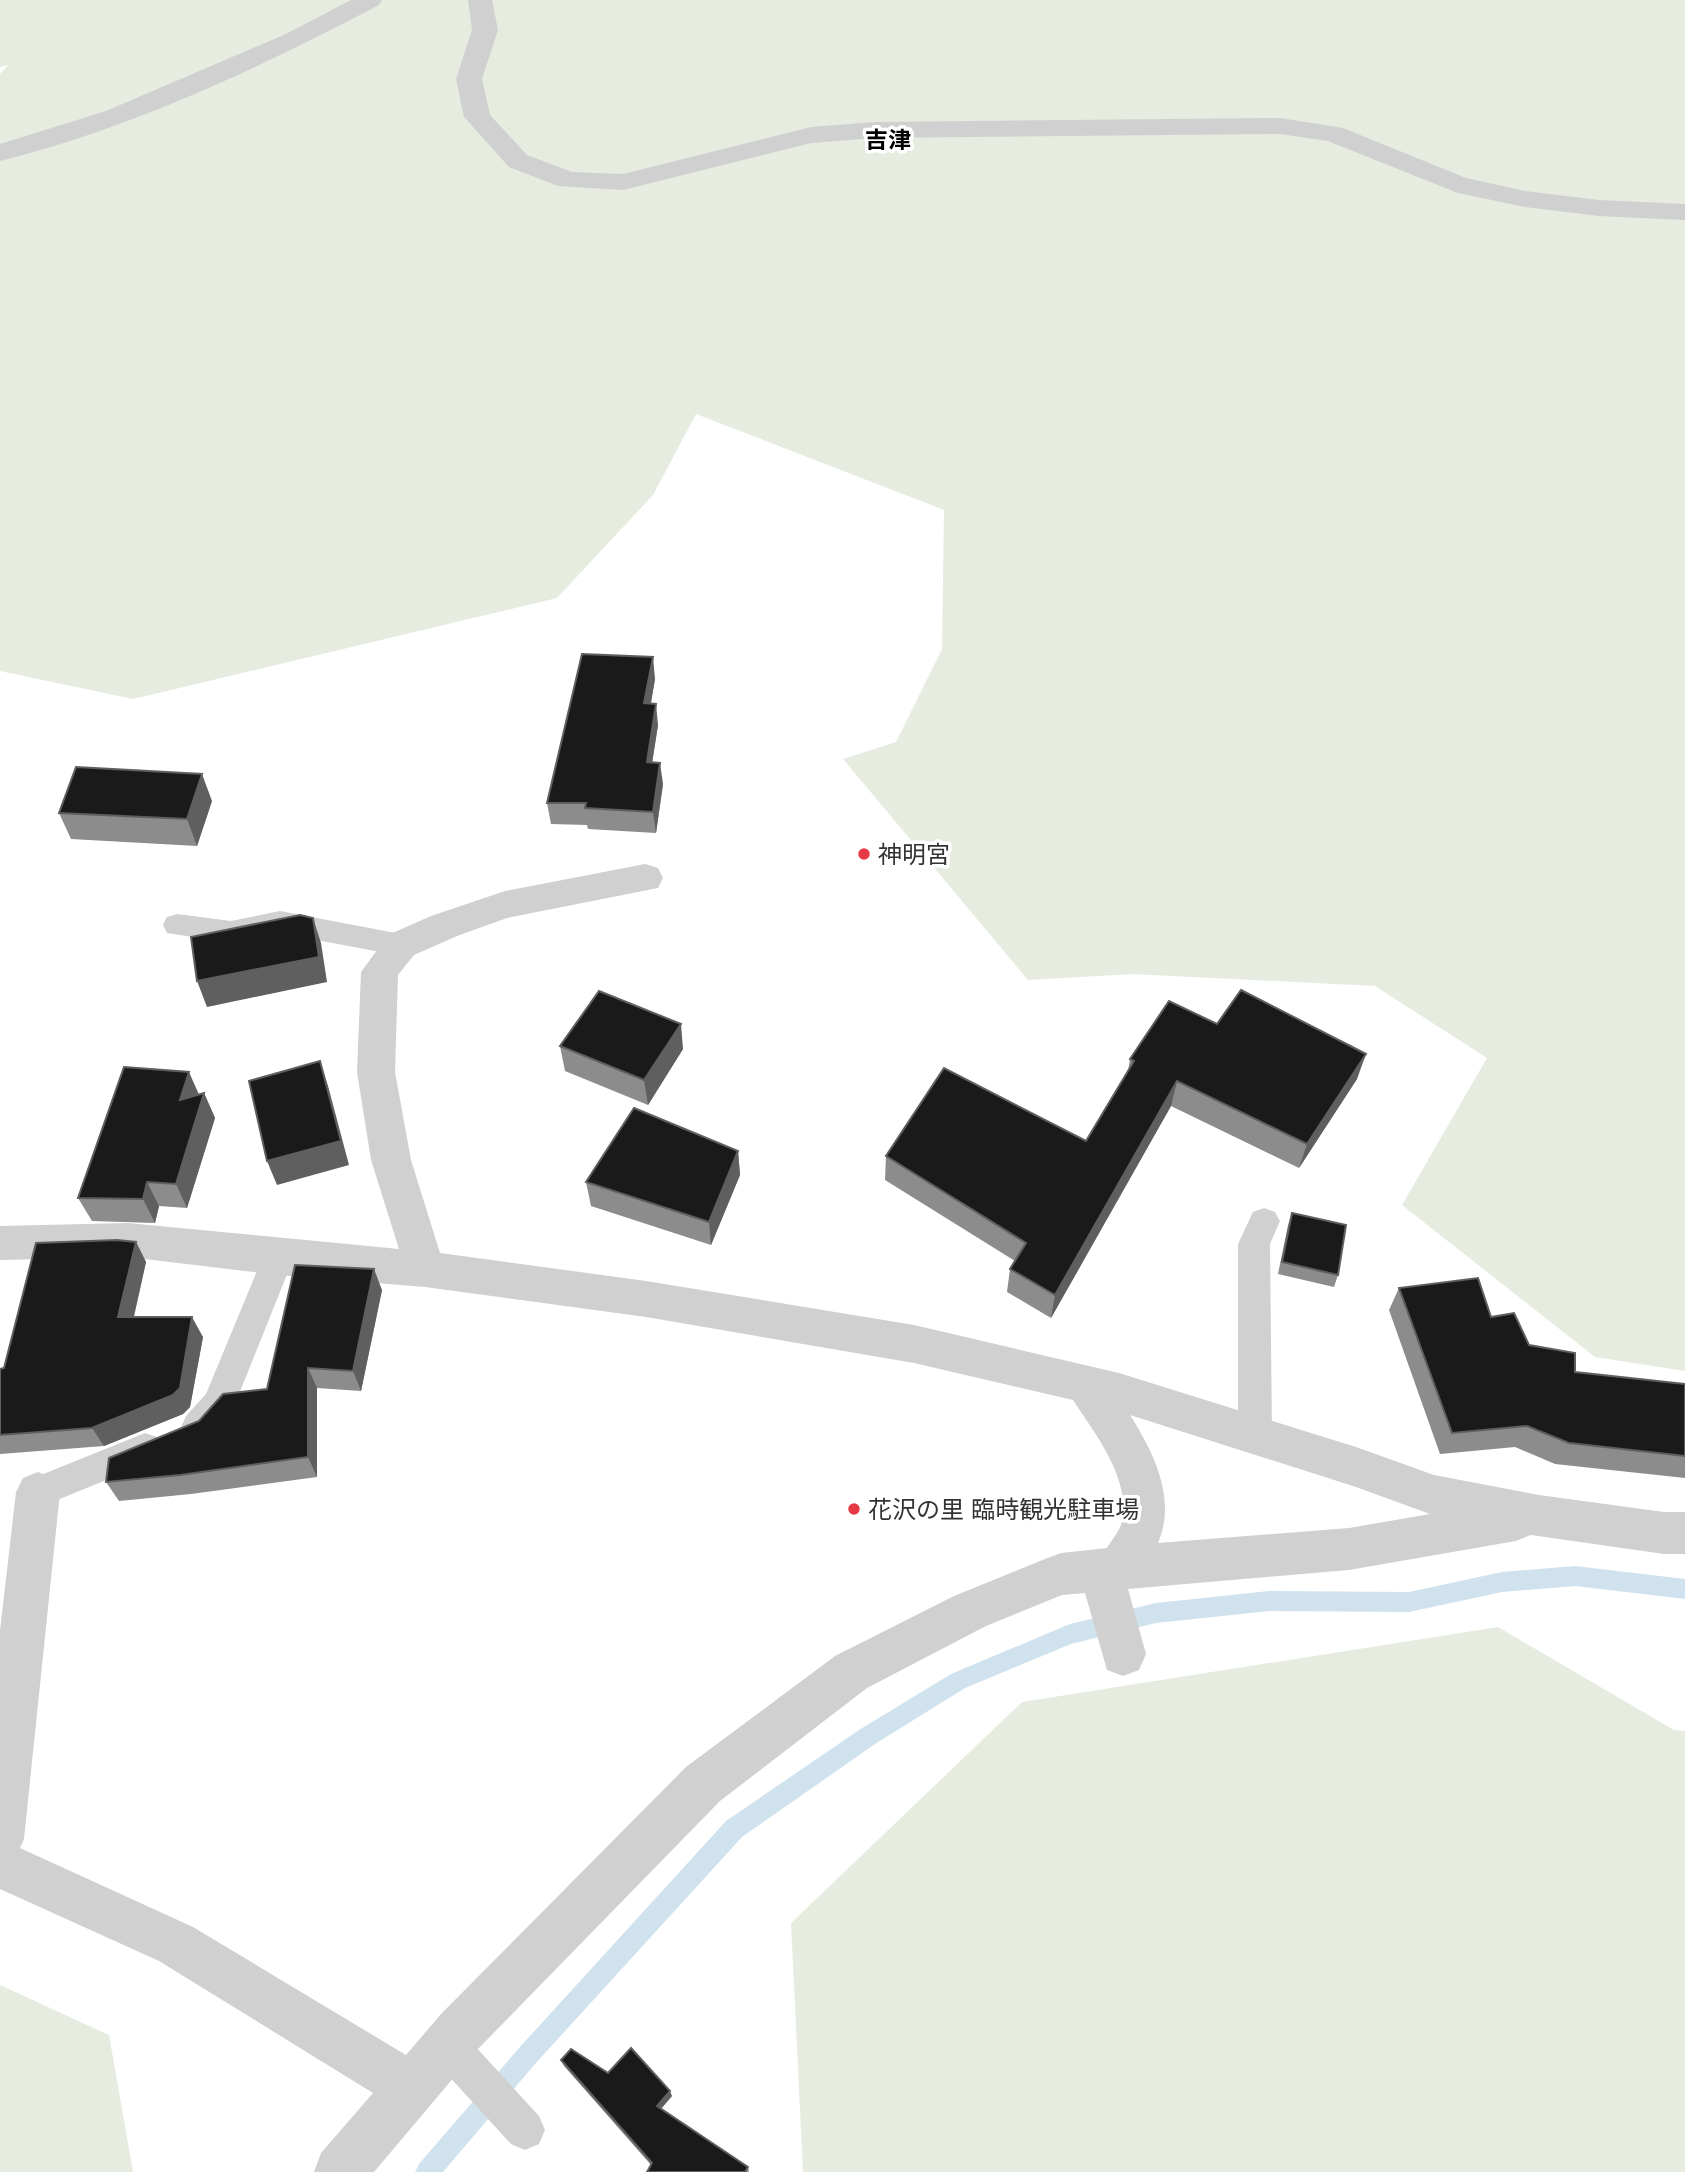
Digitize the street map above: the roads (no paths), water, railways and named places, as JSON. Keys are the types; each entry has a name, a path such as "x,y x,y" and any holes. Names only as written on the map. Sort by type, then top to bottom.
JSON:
{"street":[{"path":"0,153 115,117 295,39 370,0"},
{"path":"480,0 485,30 469,79 477,117 518,161 568,180 624,181 811,135 836,133 1280,126 1334,134 1458,185 1525,199 1599,208 1685,212"},
{"path":"425,1269 391,1160 376,1072 380,972 401,945 444,926 505,905 645,878"},
{"path":"0,1243 128,1240 278,1257 425,1269 646,1299 914,1344 1119,1392 1434,1495 1539,1516 1664,1533 1685,1533"},
{"path":"1086,1384 1126,1444 1142,1491 1143,1524 1111,1569 1123,1654"},
{"path":"0,1839 38,1492"},
{"path":"341,2172 448,2046 703,1784 851,1672 970,1611 1061,1574 1349,1549 1539,1516"},
{"path":"0,1864 176,1944 412,2088"}],"lane":[{"path":"177,925 231,932 280,922 401,945"},
{"path":"1255,1435 1254,1244 1264,1221"},
{"path":"38,1492 197,1427 219,1403 278,1257"},
{"path":"448,2046 526,2130"}],"waterway":[{"path":"427,2172 527,2056 734,1829 867,1737 958,1681 1070,1634 1156,1613 1269,1601 1409,1602 1502,1582 1575,1576 1685,1589"}],"place":[{"name":"神明宮","path":"864,854"},
{"name":"花沢の里 臨時観光駐車場","path":"854,1509"}],"district":[{"name":"吉津","path":"888,140"}]}
